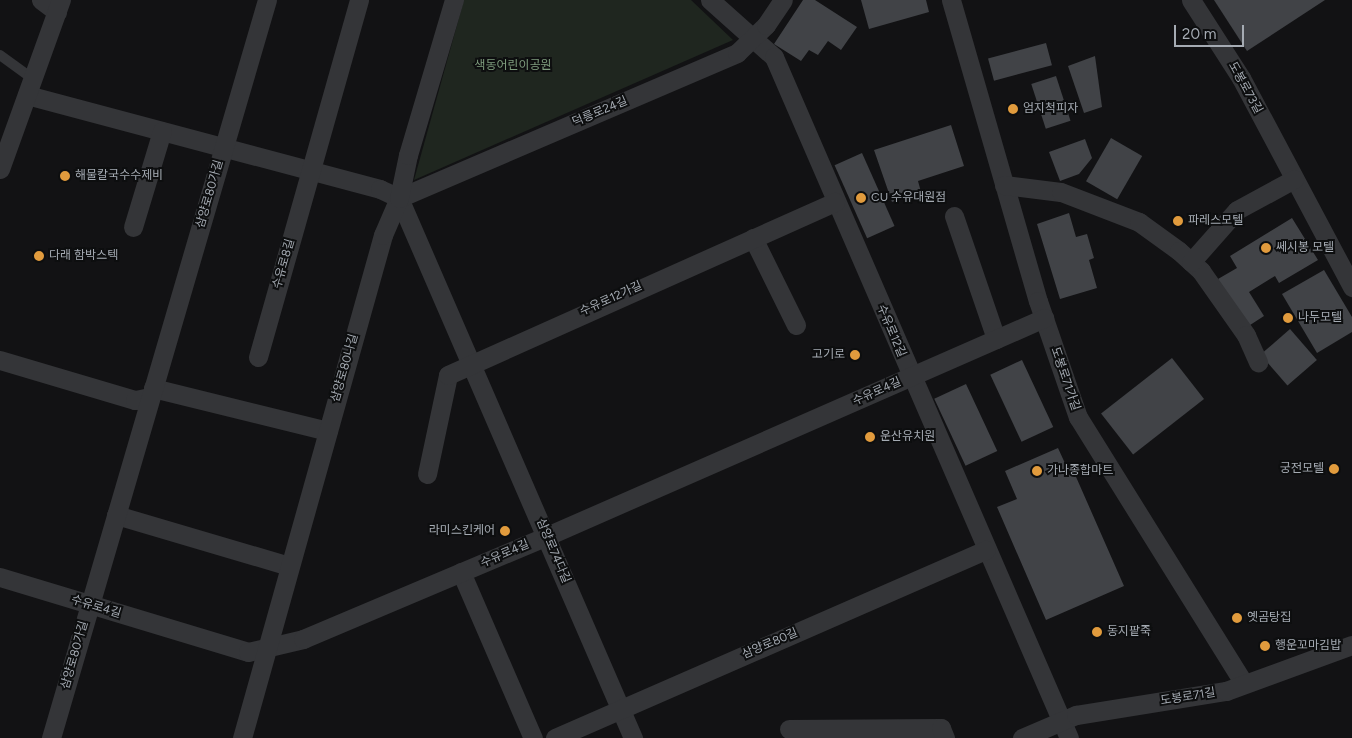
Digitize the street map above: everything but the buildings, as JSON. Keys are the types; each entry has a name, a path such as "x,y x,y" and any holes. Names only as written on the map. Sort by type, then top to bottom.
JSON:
{"street":[{"path":"0,169 59,6 41,0"},
{"name":"삼양로80가길","path":"51,738 266,0"},
{"name":"수유로8길","path":"258,357 359,0"},
{"name":"삼양로80나길","path":"242,738 383,235 399,198 408,155 454,0"},
{"name":"수유로12길","path":"710,0 751,39 774,57 910,377 1065,729"},
{"name":"덕릉로24길","path":"399,198 737,53 783,0"},
{"name":"도봉로71가길","path":"952,0 1044,318 1078,417 1244,684"},
{"name":"도봉로73길","path":"1191,0 1241,78 1352,287"},
{"path":"30,87 162,131 380,189 399,198"},
{"path":"133,228 162,131"},
{"path":"1191,262 1237,210 1294,179"},
{"path":"1004,185 1061,192 1139,222 1191,262 1246,335 1258,362"},
{"name":"삼양로74다길","path":"399,198 633,738"},
{"name":"수유로12가길","path":"471,364 835,202"},
{"path":"954,216 996,339"},
{"path":"753,238 796,325"},
{"name":"수유로4길","path":"0,577 248,652 303,639 547,536 1044,318"},
{"path":"0,360 136,400 152,393 328,431"},
{"path":"427,474 448,374 471,364"},
{"path":"116,515 289,566"},
{"name":"삼양로80길","path":"555,738 986,550"},
{"path":"461,572 533,738"},
{"name":"도봉로71길","path":"1022,738 1065,729 1076,714 1226,691 1352,645"},
{"path":"789,729 941,728 945,738"}],"lane":[{"path":"0,55 30,87"}],"green space":[{"name":"색동어린이공원","path":"464,0 691,0 733,40 414,180"}],"place":[{"name":"엄지척피자","path":"1013,109"},
{"name":"해물칼국수수제비","path":"65,176"},
{"name":"CU 수유대원점","path":"861,198"},
{"name":"파레스모텔","path":"1178,221"},
{"name":"쎄시봉 모텔","path":"1266,248"},
{"name":"다래 함박스텍","path":"39,256"},
{"name":"나두모텔","path":"1288,318"},
{"name":"고기로","path":"855,355"},
{"name":"운산유치원","path":"870,437"},
{"name":"궁전모텔","path":"1334,469"},
{"name":"가나종합마트","path":"1037,471"},
{"name":"라미스킨케어","path":"505,531"},
{"name":"옛곰탕집","path":"1237,618"},
{"name":"동지팥죽","path":"1097,632"},
{"name":"행운꼬마김밥","path":"1265,646"}]}
